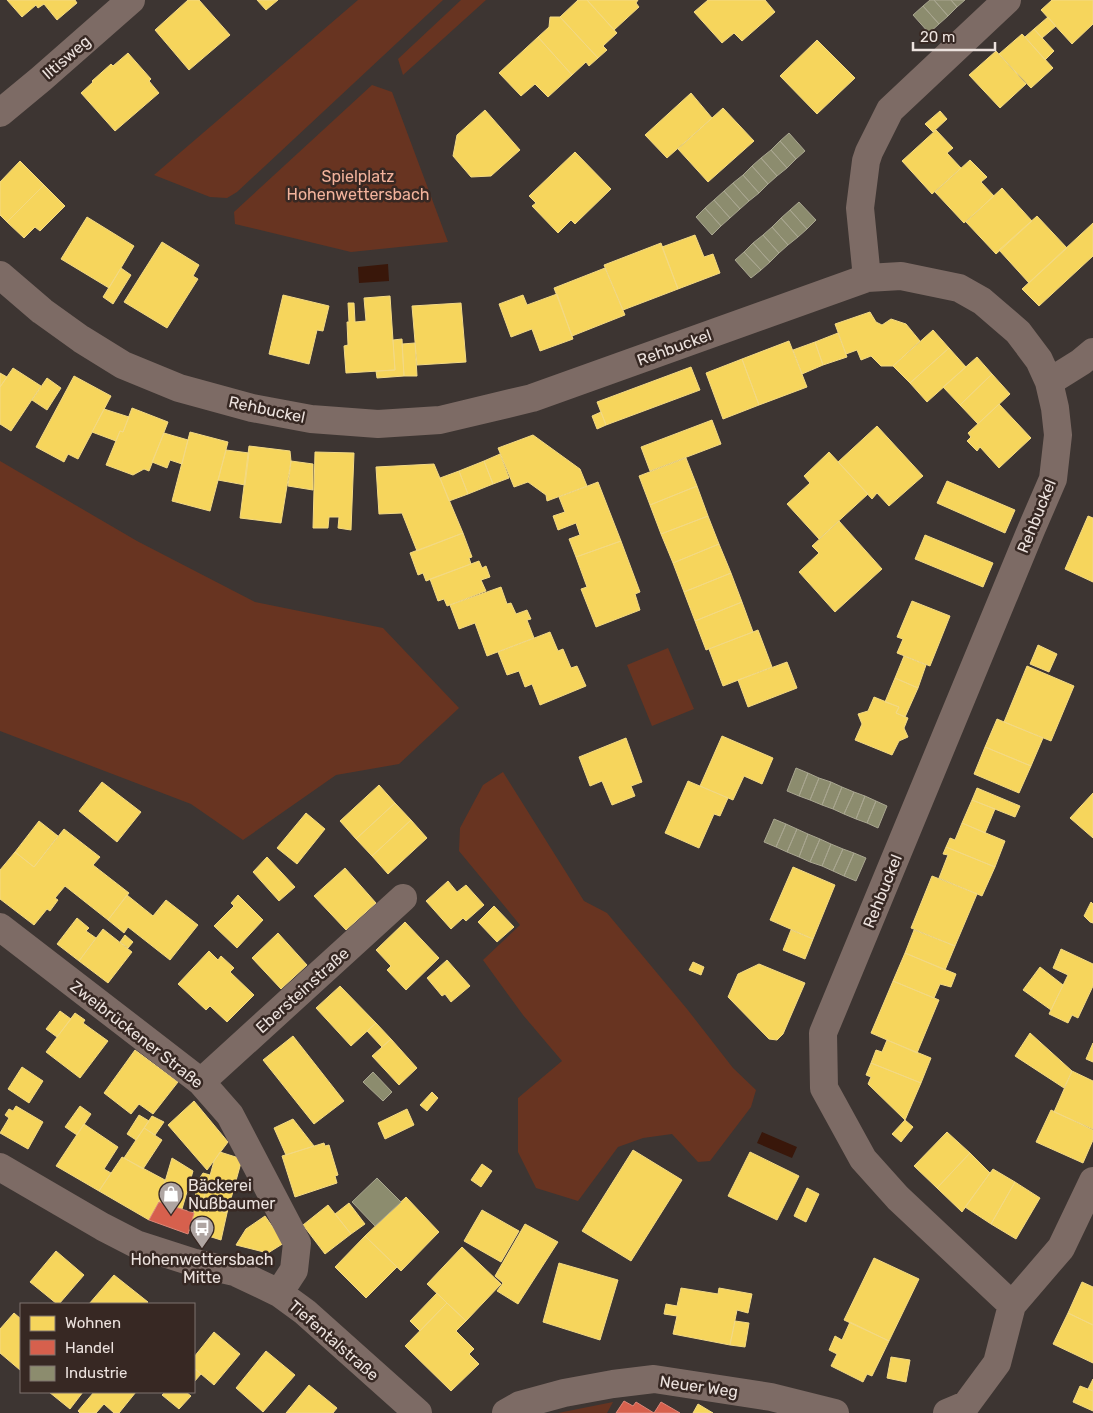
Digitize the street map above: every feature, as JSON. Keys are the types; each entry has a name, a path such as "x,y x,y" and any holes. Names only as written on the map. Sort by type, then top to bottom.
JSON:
{"street":[{"name":"Iltisweg","path":"0,113 131,0"},
{"path":"867,278 860,208 866,161 890,110 1007,0"},
{"name":"Rehbuckel","path":"0,275 42,311 81,340 123,365 179,388 252,408 311,419 378,424 440,420 532,398 867,278 901,276 959,288 982,301 1018,332 1039,360 1049,382 1055,408 1058,435 1054,478 1030,530 823,1033 824,1088 863,1159 898,1198 1012,1305"},
{"path":"1049,382 1081,362 1093,352"},
{"name":"Ebersteinstraße","path":"201,1082 403,898"},
{"name":"Zweibrückener Straße","path":"0,927 201,1082 230,1115 297,1243 294,1270 279,1293"},
{"name":"Tiefentalstraße","path":"0,1166 103,1227 136,1244 195,1263 236,1272 279,1293 305,1312 418,1413"},
{"path":"947,1413 966,1404 997,1364 1012,1305 1061,1248 1093,1181"},
{"name":"Neuer Weg","path":"506,1413 520,1405 564,1392 654,1379 771,1397 835,1413"}],"green space":[{"path":"358,0 443,0 237,192 227,198 210,197 154,175"},
{"path":"461,0 486,0 403,75 398,59"},
{"name":"Spielplatz Hohenwettersbach","path":"372,85 392,92 448,242 351,252 235,224 234,212"},
{"path":"0,461 137,541 255,602 383,628 459,708 399,764 336,775 243,840 191,804 0,731"},
{"path":"668,648 694,709 652,726 627,665"},
{"path":"503,772 584,901 607,913 687,1009 733,1068 756,1090 751,1107 710,1161 698,1162 672,1134 643,1138 618,1147 578,1201 536,1188 518,1152 518,1098 562,1061 523,1015 483,960 520,925 459,851 460,828 483,785"},
{"path":"613,1402 607,1413 558,1413"}],"shaded area":[{"path":"388,264 389,281 359,283 358,267"},
{"path":"762,1132 797,1147 792,1158 757,1143"}],"building: Wohnen":[{"path":"7,0 75,0 77,3 57,20 44,4 38,8 36,5 22,17"},
{"path":"188,0 199,0 230,35 189,70 155,30"},
{"path":"257,0 278,0 266,10"},
{"path":"578,0 587,0 617,33 603,46 607,50 598,58 560,17"},
{"path":"587,0 638,0 636,3 639,7 614,30"},
{"path":"708,0 765,0 775,12 742,41 734,33 722,43 694,12"},
{"path":"1052,0 1093,0 1093,24 1072,44 1041,10"},
{"path":"550,17 560,17 598,58 589,66 586,62 572,75 538,37 549,27"},
{"path":"1048,17 1056,26 1042,38 1034,29"},
{"path":"1034,29 1054,51 1045,60 1025,37"},
{"path":"1022,34 1053,68 1031,88 999,54"},
{"path":"538,37 572,75 548,97 535,84 521,96 499,73"},
{"path":"817,40 855,78 817,114 780,76"},
{"path":"996,51 1026,84 1000,108 969,75"},
{"path":"128,53 151,79 149,81 159,93 115,131 81,93 111,64 113,66"},
{"path":"691,93 712,118 667,158 645,135"},
{"path":"723,108 754,141 708,182 678,149"},
{"path":"485,110 520,150 491,176 471,177 453,156 457,135"},
{"path":"940,111 947,119 933,132 925,124"},
{"path":"936,130 953,148 947,153 961,168 932,194 902,161"},
{"path":"575,152 611,189 575,224 571,220 558,233 532,206 536,203 529,196"},
{"path":"970,160 987,177 981,182 994,196 964,223 935,192"},
{"path":"20,161 44,185 7,222 0,215 0,182"},
{"path":"44,185 65,206 40,231 35,227 24,238 7,222"},
{"path":"1002,188 1032,221 996,254 966,222"},
{"path":"1037,216 1067,248 1029,283 999,250"},
{"path":"87,217 134,246 109,288 61,259"},
{"path":"1093,223 1093,256 1039,306 1022,289"},
{"path":"695,235 704,257 713,254 720,273 678,289 662,247"},
{"path":"162,242 199,265 193,276 198,279 167,328 124,302"},
{"path":"661,243 678,289 623,310 604,265"},
{"path":"121,268 131,275 113,304 103,297"},
{"path":"605,268 625,315 572,336 554,288"},
{"path":"557,294 573,339 540,351 532,329 511,337 499,304 523,295 527,305"},
{"path":"283,295 329,306 323,331 317,330 309,364 269,354"},
{"path":"390,296 395,370 346,373 344,346 348,345 348,303 354,303 355,322 366,321 364,298"},
{"path":"461,303 466,362 417,365 412,306"},
{"path":"870,312 876,322 882,325 891,319 906,324 920,341 893,366 881,366 871,356 861,360 857,350 846,354 835,324"},
{"path":"933,330 949,348 910,383 893,366"},
{"path":"838,333 847,357 823,365 815,342"},
{"path":"402,339 404,376 377,378 376,371 395,370 393,340"},
{"path":"789,341 807,387 759,405 742,359"},
{"path":"815,342 823,365 802,374 793,350"},
{"path":"415,343 417,376 404,376 402,344"},
{"path":"949,348 966,367 927,402 910,383"},
{"path":"977,357 992,374 960,405 943,387"},
{"path":"742,359 759,405 723,419 706,373"},
{"path":"691,367 700,390 606,425 597,402"},
{"path":"13,368 41,386 11,431 0,424 0,387"},
{"path":"0,373 7,377 0,387"},
{"path":"992,374 1010,394 978,424 960,405"},
{"path":"74,376 111,396 78,459 68,454 64,462 36,447"},
{"path":"47,378 61,388 47,410 32,400"},
{"path":"999,404 1031,438 999,468 980,447 977,451 967,441 971,437 968,433"},
{"path":"132,408 168,422 149,471 144,469 133,475 106,465 120,431 123,432"},
{"path":"104,409 129,417 123,432 120,431 116,441 92,432"},
{"path":"601,412 606,425 597,429 592,416"},
{"path":"712,420 721,444 650,471 641,447"},
{"path":"877,426 923,476 889,506 877,493 872,499 838,462"},
{"path":"190,432 228,442 210,511 172,501"},
{"path":"164,433 188,440 182,464 170,460 167,468 152,462"},
{"path":"533,435 580,469 587,486 547,501 546,495 528,482 514,487 498,448"},
{"path":"249,446 290,451 291,461 281,523 240,518"},
{"path":"226,450 249,453 245,485 218,480"},
{"path":"315,452 354,453 351,530 338,528 339,517 329,517 328,528 313,528"},
{"path":"829,452 868,494 819,539 787,504 810,483 804,476"},
{"path":"500,454 509,478 493,484 484,461"},
{"path":"686,458 697,486 650,505 639,476"},
{"path":"291,461 313,464 313,490 288,486"},
{"path":"484,461 493,484 468,494 459,471"},
{"path":"434,464 463,533 417,551 402,513 379,514 376,467"},
{"path":"459,471 468,494 449,501 440,478"},
{"path":"947,481 1015,510 1005,533 937,503"},
{"path":"598,482 621,541 576,557 569,539 580,535 576,523 558,530 553,516 565,512 559,497"},
{"path":"697,486 708,516 661,534 650,505"},
{"path":"708,516 719,544 673,563 661,534"},
{"path":"1088,516 1093,518 1093,582 1065,569"},
{"path":"839,521 882,569 835,612 799,572 819,553 812,546"},
{"path":"463,533 472,557 469,558 471,564 426,581 423,573 418,575 410,553"},
{"path":"925,535 993,563 983,587 915,559"},
{"path":"621,541 640,592 635,594 640,610 596,627 581,589 587,587 576,557"},
{"path":"719,544 731,573 684,592 673,563"},
{"path":"479,561 482,568 486,566 490,577 481,580 486,591 447,606 444,599 438,601 430,579"},
{"path":"731,573 742,602 695,621 684,592"},
{"path":"501,587 507,604 511,603 516,614 527,610 531,619 527,620 534,638 487,656 475,623 459,629 450,605"},
{"path":"912,601 950,616 930,666 897,653 903,639 897,637"},
{"path":"742,602 753,632 706,650 695,621"},
{"path":"758,630 772,667 723,686 709,649"},
{"path":"550,632 558,651 563,649 571,668 577,666 586,686 540,705 532,684 525,687 519,671 507,675 498,652"},
{"path":"1038,645 1057,654 1049,672 1030,664"},
{"path":"904,656 926,665 918,688 895,678"},
{"path":"787,662 797,688 748,707 738,680"},
{"path":"1027,666 1074,686 1051,741 1004,722"},
{"path":"895,678 918,688 905,717 896,713 899,707 885,702"},
{"path":"874,697 899,707 896,713 908,718 904,728 908,737 899,741 892,755 855,740 862,724 858,714 868,711"},
{"path":"997,719 1043,738 1031,766 985,747"},
{"path":"722,736 773,758 762,784 744,776 733,800 700,786"},
{"path":"626,738 642,782 631,786 635,796 612,805 602,781 590,786 579,757"},
{"path":"985,747 1031,766 1019,793 974,774"},
{"path":"688,781 728,798 720,816 714,814 699,848 665,833"},
{"path":"102,782 141,812 117,842 79,811"},
{"path":"379,785 395,803 356,839 340,821"},
{"path":"977,788 1020,806 1015,817 972,800"},
{"path":"1093,793 1093,838 1070,818"},
{"path":"972,800 995,809 985,833 962,823"},
{"path":"395,803 411,820 372,856 356,839"},
{"path":"306,813 325,829 297,864 277,848"},
{"path":"411,820 427,838 388,874 372,856"},
{"path":"39,821 58,836 34,867 15,852"},
{"path":"962,823 1005,841 995,867 946,847 950,838 955,840"},
{"path":"64,829 100,857 93,865 129,893 108,920 65,886 55,898 58,900 50,911 47,909 34,925 0,899 0,870 15,852 34,867"},
{"path":"946,847 995,867 982,896 939,878 948,855 943,854"},
{"path":"267,857 295,887 279,901 253,872"},
{"path":"793,867 835,885 813,939 770,920"},
{"path":"345,868 376,903 346,930 314,896"},
{"path":"932,876 977,894 955,946 911,928"},
{"path":"448,881 457,892 466,885 484,905 466,921 463,918 451,929 426,901"},
{"path":"127,895 153,916 166,900 198,925 170,960 128,927 124,933 108,920"},
{"path":"238,895 263,920 237,948 214,926 234,906 231,903"},
{"path":"1091,902 1093,904 1093,923 1084,916"},
{"path":"494,906 514,927 497,942 478,922"},
{"path":"77,918 89,928 86,931 96,938 79,961 57,944"},
{"path":"405,922 439,958 406,990 387,970 391,966 376,950"},
{"path":"103,929 132,952 108,983 79,961"},
{"path":"791,930 813,939 805,959 783,950"},
{"path":"914,930 955,946 945,970 905,953"},
{"path":"278,933 307,965 281,989 252,958"},
{"path":"125,935 133,942 128,948 120,942"},
{"path":"1061,949 1093,964 1093,986 1078,1018 1072,1015 1068,1023 1049,1014 1068,975 1053,968"},
{"path":"209,951 218,960 221,956 234,968 230,972 254,995 227,1022 210,1006 206,1010 178,984"},
{"path":"905,953 956,974 951,987 940,984 934,998 893,981"},
{"path":"447,960 470,986 451,1002 445,994 442,996 427,978"},
{"path":"693,962 704,967 701,975 689,970"},
{"path":"759,964 805,983 783,1034 777,1040 769,1039 728,997 738,974"},
{"path":"1040,967 1063,985 1051,1010 1023,990"},
{"path":"893,981 939,1000 917,1053 871,1033"},
{"path":"340,986 376,1023 351,1046 316,1008"},
{"path":"60,1011 71,1019 57,1037 46,1029"},
{"path":"75,1013 85,1020 83,1023 108,1041 80,1078 46,1052"},
{"path":"376,1023 391,1039 382,1047 367,1031"},
{"path":"1030,1033 1072,1071 1064,1088 1015,1056"},
{"path":"293,1036 344,1101 314,1124 263,1060"},
{"path":"391,1039 417,1068 399,1085 372,1056"},
{"path":"887,1040 931,1058 921,1083 871,1063 876,1050 882,1052"},
{"path":"1093,1043 1093,1062 1086,1059"},
{"path":"135,1050 178,1082 153,1114 139,1104 131,1114 104,1093"},
{"path":"871,1063 921,1083 905,1120 868,1084 871,1077 866,1075"},
{"path":"22,1067 43,1081 29,1103 8,1089"},
{"path":"1072,1071 1093,1081 1093,1129 1054,1112"},
{"path":"432,1092 438,1098 427,1111 420,1105"},
{"path":"194,1101 228,1142 207,1170 168,1125"},
{"path":"16,1106 43,1122 28,1149 0,1133 9,1118 5,1115 9,1109 13,1111"},
{"path":"80,1106 91,1114 77,1135 65,1127"},
{"path":"407,1109 414,1125 385,1139 378,1123"},
{"path":"1051,1110 1093,1130 1093,1140 1083,1163 1036,1142"},
{"path":"139,1115 149,1121 136,1140 127,1134"},
{"path":"152,1116 164,1122 155,1135 144,1128"},
{"path":"293,1119 314,1146 286,1155 274,1128"},
{"path":"905,1120 913,1127 901,1142 892,1134"},
{"path":"84,1124 118,1147 104,1169 111,1173 99,1191 56,1166"},
{"path":"144,1128 162,1140 143,1169 124,1158"},
{"path":"947,1132 970,1153 937,1188 914,1166"},
{"path":"324,1143 325,1146 329,1145 338,1175 335,1176 337,1183 295,1197 282,1156"},
{"path":"633,1150 682,1180 631,1261 582,1231"},
{"path":"220,1152 242,1159 227,1213 202,1205 214,1161"},
{"path":"750,1152 799,1176 777,1220 728,1196"},
{"path":"970,1153 990,1173 962,1212 937,1188"},
{"path":"122,1157 165,1180 159,1202 149,1220 99,1191"},
{"path":"172,1158 193,1171 182,1209 159,1202"},
{"path":"482,1164 492,1171 481,1187 471,1180"},
{"path":"993,1169 1015,1182 991,1224 965,1207"},
{"path":"203,1173 210,1175 202,1205 196,1204 195,1185"},
{"path":"1015,1182 1040,1198 1016,1239 991,1224"},
{"path":"807,1188 819,1194 806,1222 794,1216"},
{"path":"406,1197 439,1232 401,1271 365,1236"},
{"path":"349,1203 365,1224 351,1234 335,1214"},
{"path":"196,1204 227,1213 221,1240 189,1230"},
{"path":"328,1205 351,1234 325,1254 303,1225"},
{"path":"482,1210 519,1231 501,1262 464,1241"},
{"path":"265,1216 284,1243 268,1253 236,1245 246,1229"},
{"path":"525,1224 558,1242 518,1304 497,1291 503,1283 495,1276"},
{"path":"365,1236 397,1267 366,1298 335,1267"},
{"path":"462,1247 501,1284 466,1321 427,1284"},
{"path":"56,1251 84,1275 60,1303 56,1303 30,1282"},
{"path":"874,1258 919,1279 889,1341 844,1320"},
{"path":"559,1263 618,1280 600,1340 543,1322"},
{"path":"114,1275 148,1302 147,1303 90,1303"},
{"path":"1082,1282 1093,1287 1093,1325 1068,1313"},
{"path":"681,1288 718,1294 719,1288 752,1294 748,1313 737,1310 730,1345 673,1334 677,1316 664,1314 666,1304 677,1306"},
{"path":"437,1293 447,1303 420,1331 410,1321"},
{"path":"447,1303 466,1321 456,1331 474,1349 469,1354 479,1364 451,1391 405,1346"},
{"path":"14,1313 20,1318 20,1370 0,1353 0,1329"},
{"path":"1068,1313 1093,1325 1093,1363 1053,1344"},
{"path":"735,1321 749,1323 745,1347 730,1345"},
{"path":"850,1322 889,1341 872,1376 867,1374 863,1382 831,1366 837,1354 829,1350 835,1336 842,1340"},
{"path":"214,1332 240,1354 214,1385 195,1369 195,1356"},
{"path":"266,1351 295,1375 263,1412 236,1388"},
{"path":"891,1357 910,1360 906,1382 887,1378"},
{"path":"195,1369 201,1374 195,1381"},
{"path":"1093,1379 1093,1391 1088,1389"},
{"path":"309,1385 337,1408 333,1413 286,1413"},
{"path":"1080,1386 1093,1391 1093,1411 1073,1402"},
{"path":"50,1393 82,1393 70,1409"},
{"path":"93,1393 135,1393 119,1413 114,1413 104,1404 96,1413 80,1413 78,1411"},
{"path":"164,1393 187,1393 191,1396 179,1409 162,1395"},
{"path":"698,1404 713,1413 693,1413"}],"building: Handel":[{"path":"159,1202 194,1213 188,1234 149,1220"},
{"path":"624,1401 633,1406 636,1402 654,1413 616,1413"},
{"path":"661,1402 680,1413 654,1413"}],"building: Industrie":[{"path":"930,0 934,0 948,16 939,24 923,6"},
{"path":"934,0 951,0 957,7 948,16"},
{"path":"951,0 965,0 957,7"},
{"path":"923,6 939,24 929,33 913,15"},
{"path":"789,133 805,151 796,159 780,141"},
{"path":"780,141 796,159 787,168 771,150"},
{"path":"771,150 787,168 777,176 761,158"},
{"path":"761,158 777,176 768,184 752,166"},
{"path":"752,166 768,184 759,193 743,175"},
{"path":"743,175 759,193 749,201 733,183"},
{"path":"733,183 749,201 740,209 724,191"},
{"path":"724,191 740,209 730,218 714,200"},
{"path":"714,200 730,218 721,226 705,208"},
{"path":"799,202 816,220 807,229 790,210"},
{"path":"705,208 721,226 712,235 696,217"},
{"path":"790,210 807,229 798,237 781,218"},
{"path":"781,218 798,237 788,245 772,227"},
{"path":"772,227 788,245 779,253 763,235"},
{"path":"763,235 779,253 770,262 753,243"},
{"path":"753,243 770,262 761,270 744,252"},
{"path":"744,252 761,270 751,278 735,260"},
{"path":"796,768 808,773 799,796 787,791"},
{"path":"808,773 819,778 810,800 799,796"},
{"path":"819,778 831,782 822,805 810,800"},
{"path":"831,782 842,787 833,809 822,805"},
{"path":"842,787 854,792 844,814 833,809"},
{"path":"854,792 865,796 856,819 844,814"},
{"path":"865,796 876,801 867,823 856,819"},
{"path":"876,801 887,806 878,828 867,823"},
{"path":"774,819 786,824 776,847 764,842"},
{"path":"786,824 797,829 787,852 776,847"},
{"path":"797,829 808,834 799,857 787,852"},
{"path":"808,834 820,839 810,862 799,857"},
{"path":"820,839 831,844 822,866 810,862"},
{"path":"831,844 843,849 833,871 822,866"},
{"path":"843,849 854,853 844,876 833,871"},
{"path":"854,853 866,858 856,881 844,876"},
{"path":"373,1072 392,1092 383,1101 363,1082"},
{"path":"377,1178 401,1202 375,1226 352,1202"}],"place":[{"name":"Bäckerei Nußbaumer","path":"171,1215"},
{"name":"Hohenwettersbach Mitte","path":"202,1249"}]}
